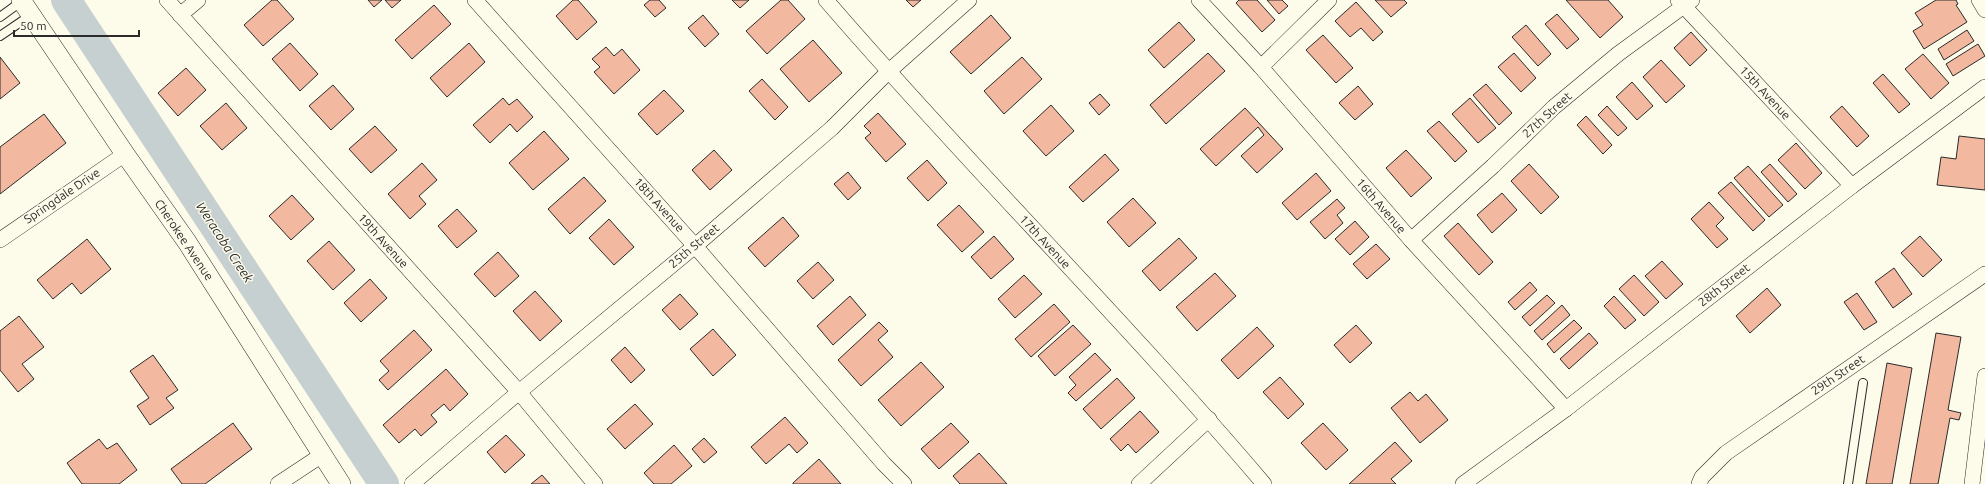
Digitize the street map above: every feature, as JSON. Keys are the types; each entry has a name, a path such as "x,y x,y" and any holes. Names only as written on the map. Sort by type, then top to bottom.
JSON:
{"street":[{"name":"19th Avenue","path":"167,0 519,392 595,484"},
{"path":"180,15 198,0"},
{"name":"18th Avenue","path":"476,0 695,246 884,464 904,484"},
{"name":"17th Avenue","path":"826,0 888,72 1209,419 1264,484"},
{"name":"25th Street","path":"412,484 519,392 695,246 832,128 888,72 969,0"},
{"name":"16th Avenue","path":"1199,0 1261,67 1411,240 1566,409"},
{"path":"1261,67 1329,0"},
{"path":"1979,0 1985,10"},
{"name":"15th Avenue","path":"1685,2 1852,186"},
{"name":"27th Street","path":"1411,240 1494,166 1554,107 1618,54 1685,2"},
{"name":"Cherokee Avenue","path":"25,5 125,154 187,242 341,484"},
{"name":"28th Street","path":"1463,484 1566,409 1852,186 1985,87"},
{"name":"Springdale Drive","path":"0,240 125,154"},
{"name":"29th Street","path":"1699,484 1702,477 1726,453 1985,274"},
{"path":"1972,484 1985,376"},
{"path":"1139,484 1209,419"},
{"path":"278,484 322,456"}],"lane":[{"path":"0,17 25,5"},
{"path":"0,36 25,5"},
{"path":"1848,484 1863,383"}],"building":[{"path":"272,0 277,0 294,19 263,46 244,25"},
{"path":"368,0 382,0 374,7"},
{"path":"385,0 401,0 392,8"},
{"path":"573,0 578,0 597,22 577,40 556,16"},
{"path":"650,0 659,0 666,8 655,17 644,5"},
{"path":"732,0 749,0 740,8"},
{"path":"781,0 788,0 805,19 767,54 746,31"},
{"path":"906,0 921,0 913,7"},
{"path":"1239,0 1257,0 1275,20 1262,32 1236,3"},
{"path":"1267,0 1282,0 1288,6 1279,14"},
{"path":"1375,0 1404,0 1407,3 1391,17"},
{"path":"1566,0 1608,0 1623,17 1600,38"},
{"path":"1936,0 1956,0 1958,4 1956,5 1967,22 1924,49 1913,31 1923,25 1915,13"},
{"path":"1356,2 1383,32 1373,41 1361,28 1350,37 1335,21"},
{"path":"434,5 451,24 412,59 395,40"},
{"path":"1557,14 1579,39 1567,49 1545,24"},
{"path":"703,15 719,34 705,47 688,28"},
{"path":"991,15 1011,38 971,74 950,52"},
{"path":"1179,22 1195,40 1164,68 1148,50"},
{"path":"1526,25 1551,54 1538,66 1512,37"},
{"path":"1967,30 1974,41 1944,60 1938,49"},
{"path":"1691,32 1707,50 1690,66 1674,48"},
{"path":"1323,35 1353,68 1336,83 1306,50"},
{"path":"813,40 842,73 809,102 780,69"},
{"path":"290,43 318,74 300,91 272,59"},
{"path":"469,43 485,62 447,97 430,78"},
{"path":"1978,44 1985,56 1953,76 1946,64"},
{"path":"606,47 614,56 622,49 640,70 614,94 594,72 600,67 592,59"},
{"path":"1208,53 1225,71 1166,124 1150,105"},
{"path":"1514,53 1536,78 1521,92 1498,67"},
{"path":"1923,54 1949,83 1931,99 1905,69"},
{"path":"0,57 20,83 0,99"},
{"path":"1022,57 1042,79 1004,114 984,91"},
{"path":"1661,60 1685,86 1666,103 1643,77"},
{"path":"186,68 206,90 178,116 158,93"},
{"path":"1883,74 1910,104 1899,113 1873,83"},
{"path":"762,79 788,107 775,120 749,91"},
{"path":"1632,82 1653,106 1637,120 1616,97"},
{"path":"1486,84 1512,113 1499,125 1473,95"},
{"path":"333,85 354,109 331,130 309,106"},
{"path":"1358,86 1373,104 1355,120 1339,103"},
{"path":"664,90 684,111 657,135 638,114"},
{"path":"1100,94 1110,105 1099,115 1089,103"},
{"path":"503,98 509,105 517,99 533,117 517,132 510,124 490,143 473,125"},
{"path":"1470,98 1496,128 1478,143 1452,114"},
{"path":"226,103 247,128 222,150 200,126"},
{"path":"1051,105 1074,131 1046,156 1023,131"},
{"path":"1607,106 1627,128 1618,136 1598,115"},
{"path":"1842,106 1869,136 1857,147 1830,117"},
{"path":"1245,108 1283,149 1257,173 1241,156 1264,135 1258,127 1216,166 1200,149"},
{"path":"878,113 906,144 886,162 865,138 871,133 864,126"},
{"path":"44,114 66,143 0,194 0,147"},
{"path":"1586,116 1612,145 1603,154 1577,125"},
{"path":"1439,121 1467,151 1455,162 1427,131"},
{"path":"375,126 397,150 371,173 349,149"},
{"path":"544,131 569,159 533,190 509,163"},
{"path":"1959,136 1985,139 1985,190 1937,185 1941,157 1956,159"},
{"path":"1796,143 1822,173 1805,189 1778,160"},
{"path":"714,150 732,170 710,190 692,170"},
{"path":"1406,150 1432,178 1411,197 1386,168"},
{"path":"1105,154 1119,170 1083,202 1069,187"},
{"path":"927,160 947,183 928,201 907,178"},
{"path":"422,163 437,180 419,196 426,204 410,219 388,194"},
{"path":"1529,164 1559,197 1541,214 1511,181"},
{"path":"1770,164 1797,194 1788,202 1761,172"},
{"path":"1748,166 1783,205 1769,217 1734,178"},
{"path":"848,172 861,188 848,200 834,184"},
{"path":"1316,173 1331,191 1297,220 1282,203"},
{"path":"584,177 606,201 570,234 548,209"},
{"path":"1731,182 1765,220 1753,231 1718,193"},
{"path":"1502,193 1517,210 1492,233 1477,215"},
{"path":"292,195 314,219 291,240 269,216"},
{"path":"1133,198 1156,223 1129,247 1107,222"},
{"path":"1337,199 1345,208 1337,215 1343,223 1325,239 1310,222"},
{"path":"1709,202 1724,218 1716,226 1728,239 1717,248 1691,219"},
{"path":"959,205 984,232 962,252 937,225"},
{"path":"457,209 477,231 457,248 438,226"},
{"path":"783,217 799,236 765,267 748,248"},
{"path":"609,219 634,247 614,265 589,238"},
{"path":"1355,221 1369,237 1350,255 1335,239"},
{"path":"1458,223 1493,262 1479,275 1444,236"},
{"path":"994,236 1014,259 991,279 971,257"},
{"path":"1920,236 1942,260 1923,277 1901,253"},
{"path":"1179,238 1197,258 1160,291 1142,271"},
{"path":"87,239 111,269 81,294 72,283 53,299 37,280"},
{"path":"329,241 355,270 333,290 307,261"},
{"path":"1376,244 1390,259 1367,279 1353,264"},
{"path":"498,252 519,276 495,297 474,274"},
{"path":"1662,261 1683,284 1666,299 1645,276"},
{"path":"818,262 834,280 813,299 797,281"},
{"path":"1894,268 1912,294 1893,308 1875,282"},
{"path":"1215,273 1236,296 1197,331 1176,307"},
{"path":"1024,275 1042,294 1015,318 998,299"},
{"path":"1634,275 1659,302 1644,316 1619,289"},
{"path":"370,279 387,298 361,322 344,303"},
{"path":"1530,282 1537,290 1515,310 1508,302"},
{"path":"1767,288 1781,305 1750,333 1736,316"},
{"path":"535,291 562,321 540,341 513,311"},
{"path":"1857,293 1877,322 1864,330 1844,302"},
{"path":"680,294 698,314 680,330 662,310"},
{"path":"1547,295 1555,303 1530,326 1522,317"},
{"path":"850,296 866,315 833,345 817,326"},
{"path":"1614,296 1636,320 1625,329 1604,306"},
{"path":"1054,304 1070,322 1031,357 1015,339"},
{"path":"1562,305 1570,315 1542,340 1534,331"},
{"path":"19,316 44,347 22,364 34,379 18,392 0,370 0,331"},
{"path":"1574,320 1582,328 1554,353 1547,344"},
{"path":"879,322 888,331 878,340 893,357 861,386 838,360"},
{"path":"1073,325 1091,344 1055,376 1038,356"},
{"path":"1356,325 1372,343 1350,363 1334,345"},
{"path":"1257,327 1274,346 1238,379 1221,360"},
{"path":"713,329 736,355 713,376 690,349"},
{"path":"414,330 432,350 388,390 379,380 389,371 380,361"},
{"path":"1589,333 1598,343 1569,369 1560,359"},
{"path":"1936,333 1961,337 1948,410 1961,413 1959,420 1950,418 1938,484 1910,484"},
{"path":"625,347 645,370 631,383 611,360"},
{"path":"1095,353 1111,370 1076,401 1068,393 1076,385 1069,377"},
{"path":"153,355 178,390 166,398 174,408 150,425 137,406 149,398 130,371"},
{"path":"921,362 944,387 901,426 878,400"},
{"path":"1887,363 1912,368 1892,484 1866,484"},
{"path":"446,369 468,394 450,411 444,404 431,415 437,422 421,436 415,429 399,443 383,425"},
{"path":"1280,377 1304,404 1288,419 1263,392"},
{"path":"1117,378 1135,398 1101,429 1083,409"},
{"path":"1410,392 1418,401 1426,394 1448,420 1420,443 1391,408"},
{"path":"635,404 653,424 625,449 607,429"},
{"path":"1140,411 1159,432 1136,453 1128,444 1121,451 1110,439"},
{"path":"785,417 808,443 797,453 789,444 766,464 751,447"},
{"path":"233,423 252,449 205,484 182,484 171,469"},
{"path":"951,423 969,442 939,469 921,449"},
{"path":"1323,423 1348,450 1326,470 1301,443"},
{"path":"506,435 525,455 505,473 487,452"},
{"path":"704,438 717,452 704,463 692,449"},
{"path":"99,439 107,449 117,443 137,470 119,484 82,484 67,463"},
{"path":"1395,442 1412,461 1391,479 1396,484 1349,484"},
{"path":"674,445 692,466 671,484 654,484 644,473"},
{"path":"979,453 1007,484 960,484 953,476"},
{"path":"819,459 841,484 793,484 793,483"},
{"path":"542,475 550,484 531,484"}],"waterway":[{"name":"Weracoba Creek","path":"66,0 384,484"}]}
